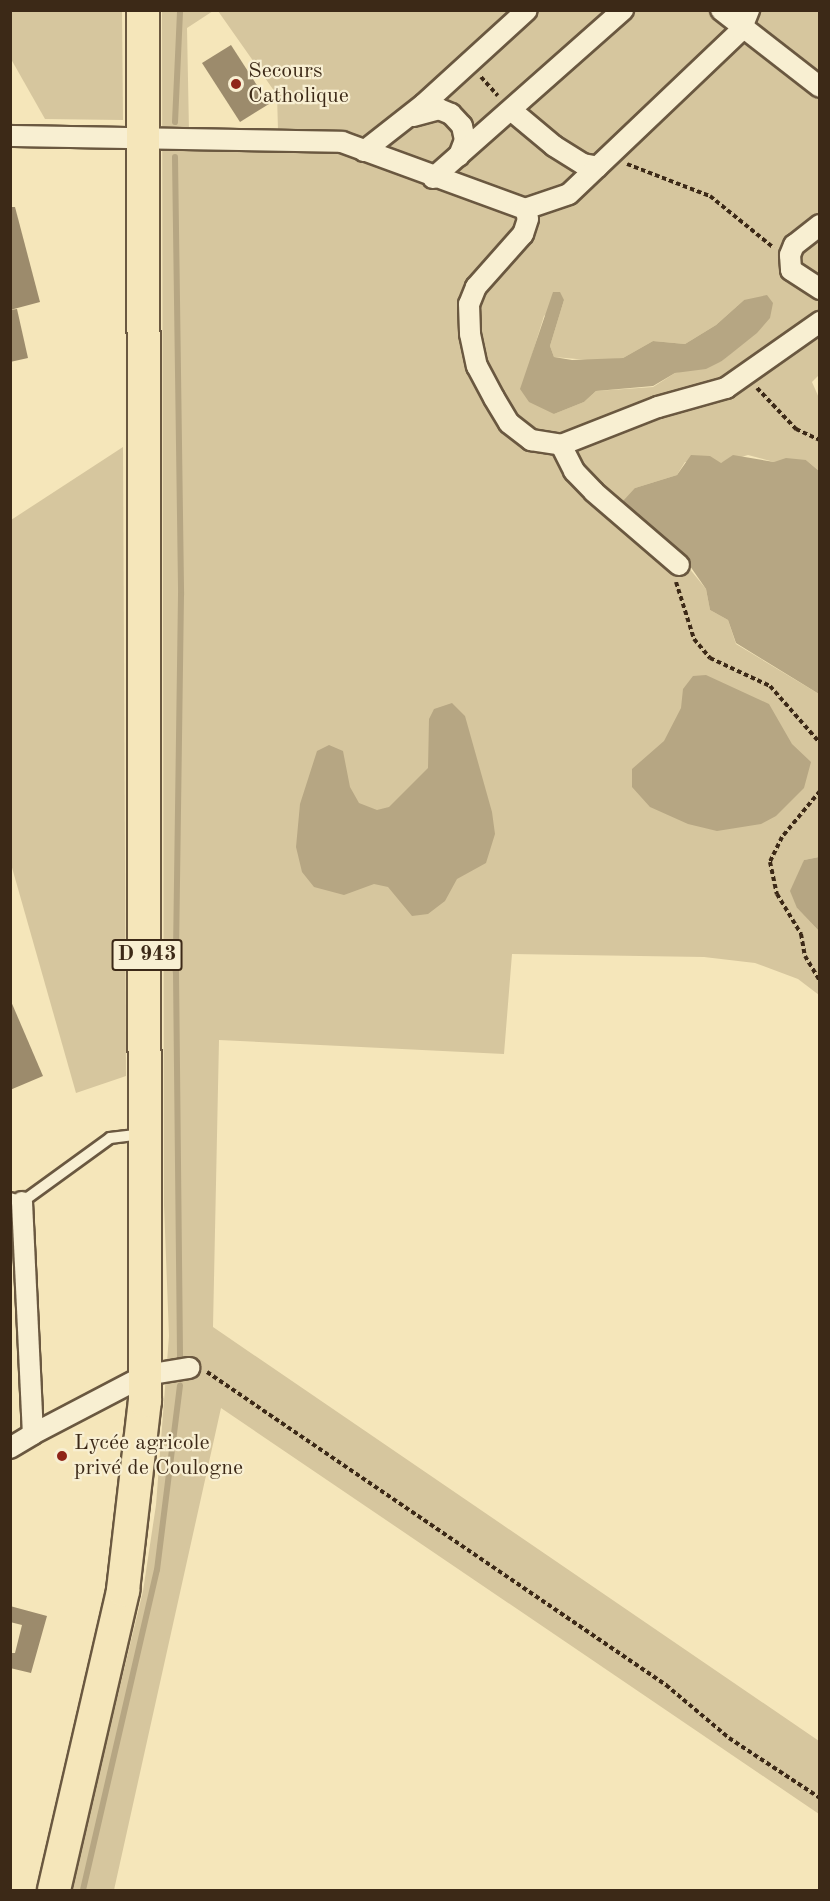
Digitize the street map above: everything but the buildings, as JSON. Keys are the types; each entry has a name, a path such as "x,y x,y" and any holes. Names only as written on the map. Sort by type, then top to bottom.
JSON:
{"main road":[{"name":"D 943","path":"54,1890 127,1566 146,1375 143,10"}],"street":[{"path":"364,151 405,120 527,10"},
{"path":"433,178 623,10"},
{"path":"721,10 741,30 819,87"},
{"path":"749,10 741,30 569,194 523,234 476,287 469,304 470,334 477,366 509,423 531,440 561,445 658,407 726,388 819,322"},
{"path":"405,120 432,110 451,114 462,126 465,140 459,156"},
{"path":"511,110 554,146 583,164 602,163"},
{"path":"10,136 342,142 433,178 525,209 569,194"},
{"path":"523,234 528,219 525,209"},
{"path":"819,225 794,245 791,270 819,289"},
{"path":"561,445 574,471 587,485 679,566"},
{"path":"16,1200 33,1434"},
{"path":"10,1448 146,1375 189,1368"}],"lane":[{"path":"16,1200 110,1138 147,1134"}],"path":[{"path":"469,64 511,110"},
{"path":"602,163 642,167 710,196 768,240 791,270"},
{"path":"747,375 796,429 819,440"},
{"path":"679,566 674,576 694,639 732,672 770,686 819,743"},
{"path":"819,791 782,837 770,862 777,894 801,934 805,956 819,981"},
{"path":"189,1368 206,1371 234,1387 602,1645 666,1685 729,1738 819,1798"}],"shaded area":[{"path":"10,11 122,11 123,120 45,119 11,59"},
{"path":"162,11 213,11 187,28 189,131 278,130 277,95 218,11 819,11 820,374 812,382 819,398 819,471 806,460 774,462 748,455 721,463 685,462 677,475 635,488 663,536 706,589 710,610 728,620 736,644 819,694 819,857 804,860 797,908 819,931 819,995 798,979 755,963 704,957 512,954 504,1054 219,1040 213,1327 819,1741 819,1814 221,1408 114,1890 71,1890 143,1591 156,1505 169,1336 164,1205","holes":["564,300 550,346 554,357 599,361 623,358 653,341 685,344 716,325 744,300 738,347 722,361 675,373 653,387 596,391 584,402 554,414 531,358 544,316"]},
{"path":"553,292 560,292 564,300 550,346 554,357 572,360 623,358 653,341 685,344 716,325 744,300 767,295 773,303 770,318 757,333 722,361 706,369 675,373 653,386 596,391 584,402 554,414 529,402 520,389"},
{"path":"123,447 126,1076 76,1093 11,864 11,520"},
{"path":"691,455 710,456 721,463 733,455 774,462 786,458 806,460 819,471 819,694 736,643 728,620 710,610 706,589 681,553 623,501 635,488 677,475"},
{"path":"706,675 769,704 792,744 811,762 804,788 776,816 761,824 717,831 688,824 650,807 632,787 632,769 664,741 681,708 683,689 693,676"},
{"path":"452,703 465,716 492,812 495,834 486,863 457,879 445,901 428,914 412,916 388,887 374,884 344,895 314,887 302,872 296,847 300,804 317,751 329,745 343,751 350,787 359,803 377,810 389,807 428,768 429,719 434,709"},
{"path":"820,857 819,931 797,908 790,891 804,860"}],"waterway":[{"path":"175,122 180,10"},
{"path":"175,157 181,595 176,972 180,1358"},
{"path":"83,1890 157,1570 180,1385"}],"place":[{"name":"Secours Catholique","path":"236,84"},
{"name":"Lycée agricole privé de Coulogne","path":"62,1456"}]}
